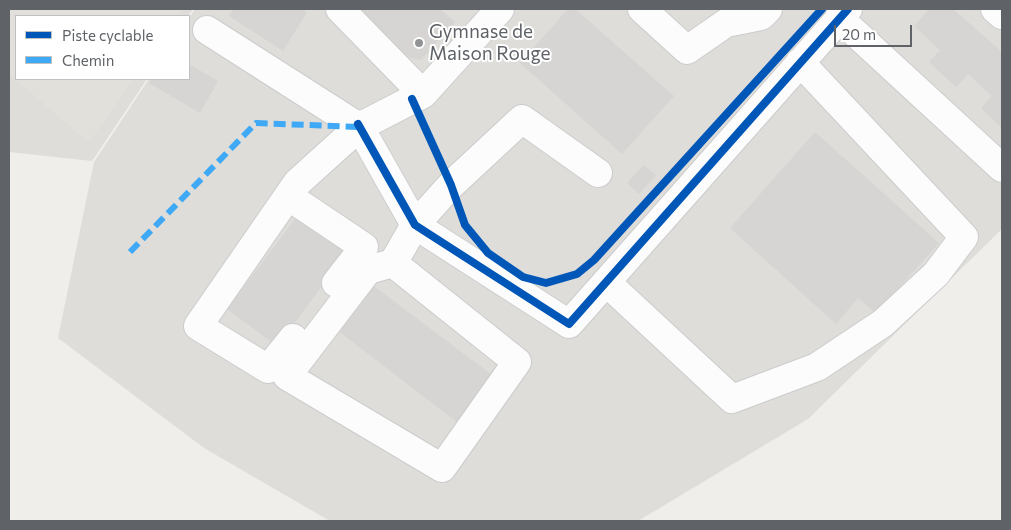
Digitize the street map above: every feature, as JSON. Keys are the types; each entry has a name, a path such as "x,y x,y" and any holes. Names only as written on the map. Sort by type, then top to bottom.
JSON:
{"street":[{"path":"340,9 423,94"},
{"path":"288,196 364,247 268,369 198,326 288,196 297,183 359,125 423,94 500,9"},
{"path":"642,9 686,50 726,23 761,16 768,9"},
{"path":"995,9 1002,15"},
{"path":"207,30 359,125 415,225 569,324 843,14 1002,168"},
{"path":"606,282 732,399 817,367 883,323 936,274 964,237 800,62"},
{"path":"393,263 517,362 442,468 287,376 368,270 393,263 415,225 451,185 522,119 598,173"}],"shaded area":[{"path":"9,9 193,9 189,15 15,15 15,80 146,80 92,161 9,152"},
{"path":"9,9 182,9 178,15 15,15 15,79 9,74"},
{"path":"195,9 1002,9 1002,229 808,419 638,521 330,521 204,448 58,338 94,162 148,80 190,80 190,16"},
{"path":"16,80 132,80 89,143"}],"building":[{"path":"233,9 302,9 307,12 283,51 229,16"},
{"name":"Gymnase de Maison Rouge","path":"353,9 440,9 455,22 421,60 394,54"},
{"path":"568,9 575,9 674,96 622,154 520,63"},
{"path":"929,9 953,9 1002,52 1002,128 981,108 992,96 968,74 956,87 929,62 940,50 914,26"},
{"path":"190,65 218,81 200,113 149,83 150,80 190,80"},
{"path":"815,132 939,243 876,313 858,298 836,324 730,228"},
{"path":"644,165 656,175 639,194 627,183"},
{"path":"298,215 347,253 277,346 227,309"},
{"path":"371,284 496,378 462,426 337,330"}],"marked path":[{"path":"130,252 256,123 359,127"}],"cycle path":[{"path":"412,99 451,185 465,225 488,253 523,277 546,283 577,274 594,260 822,9"},
{"path":"358,124 415,225 569,324 848,9"}],"place":[{"name":"Gymnase de Maison Rouge","path":"419,43"}]}
